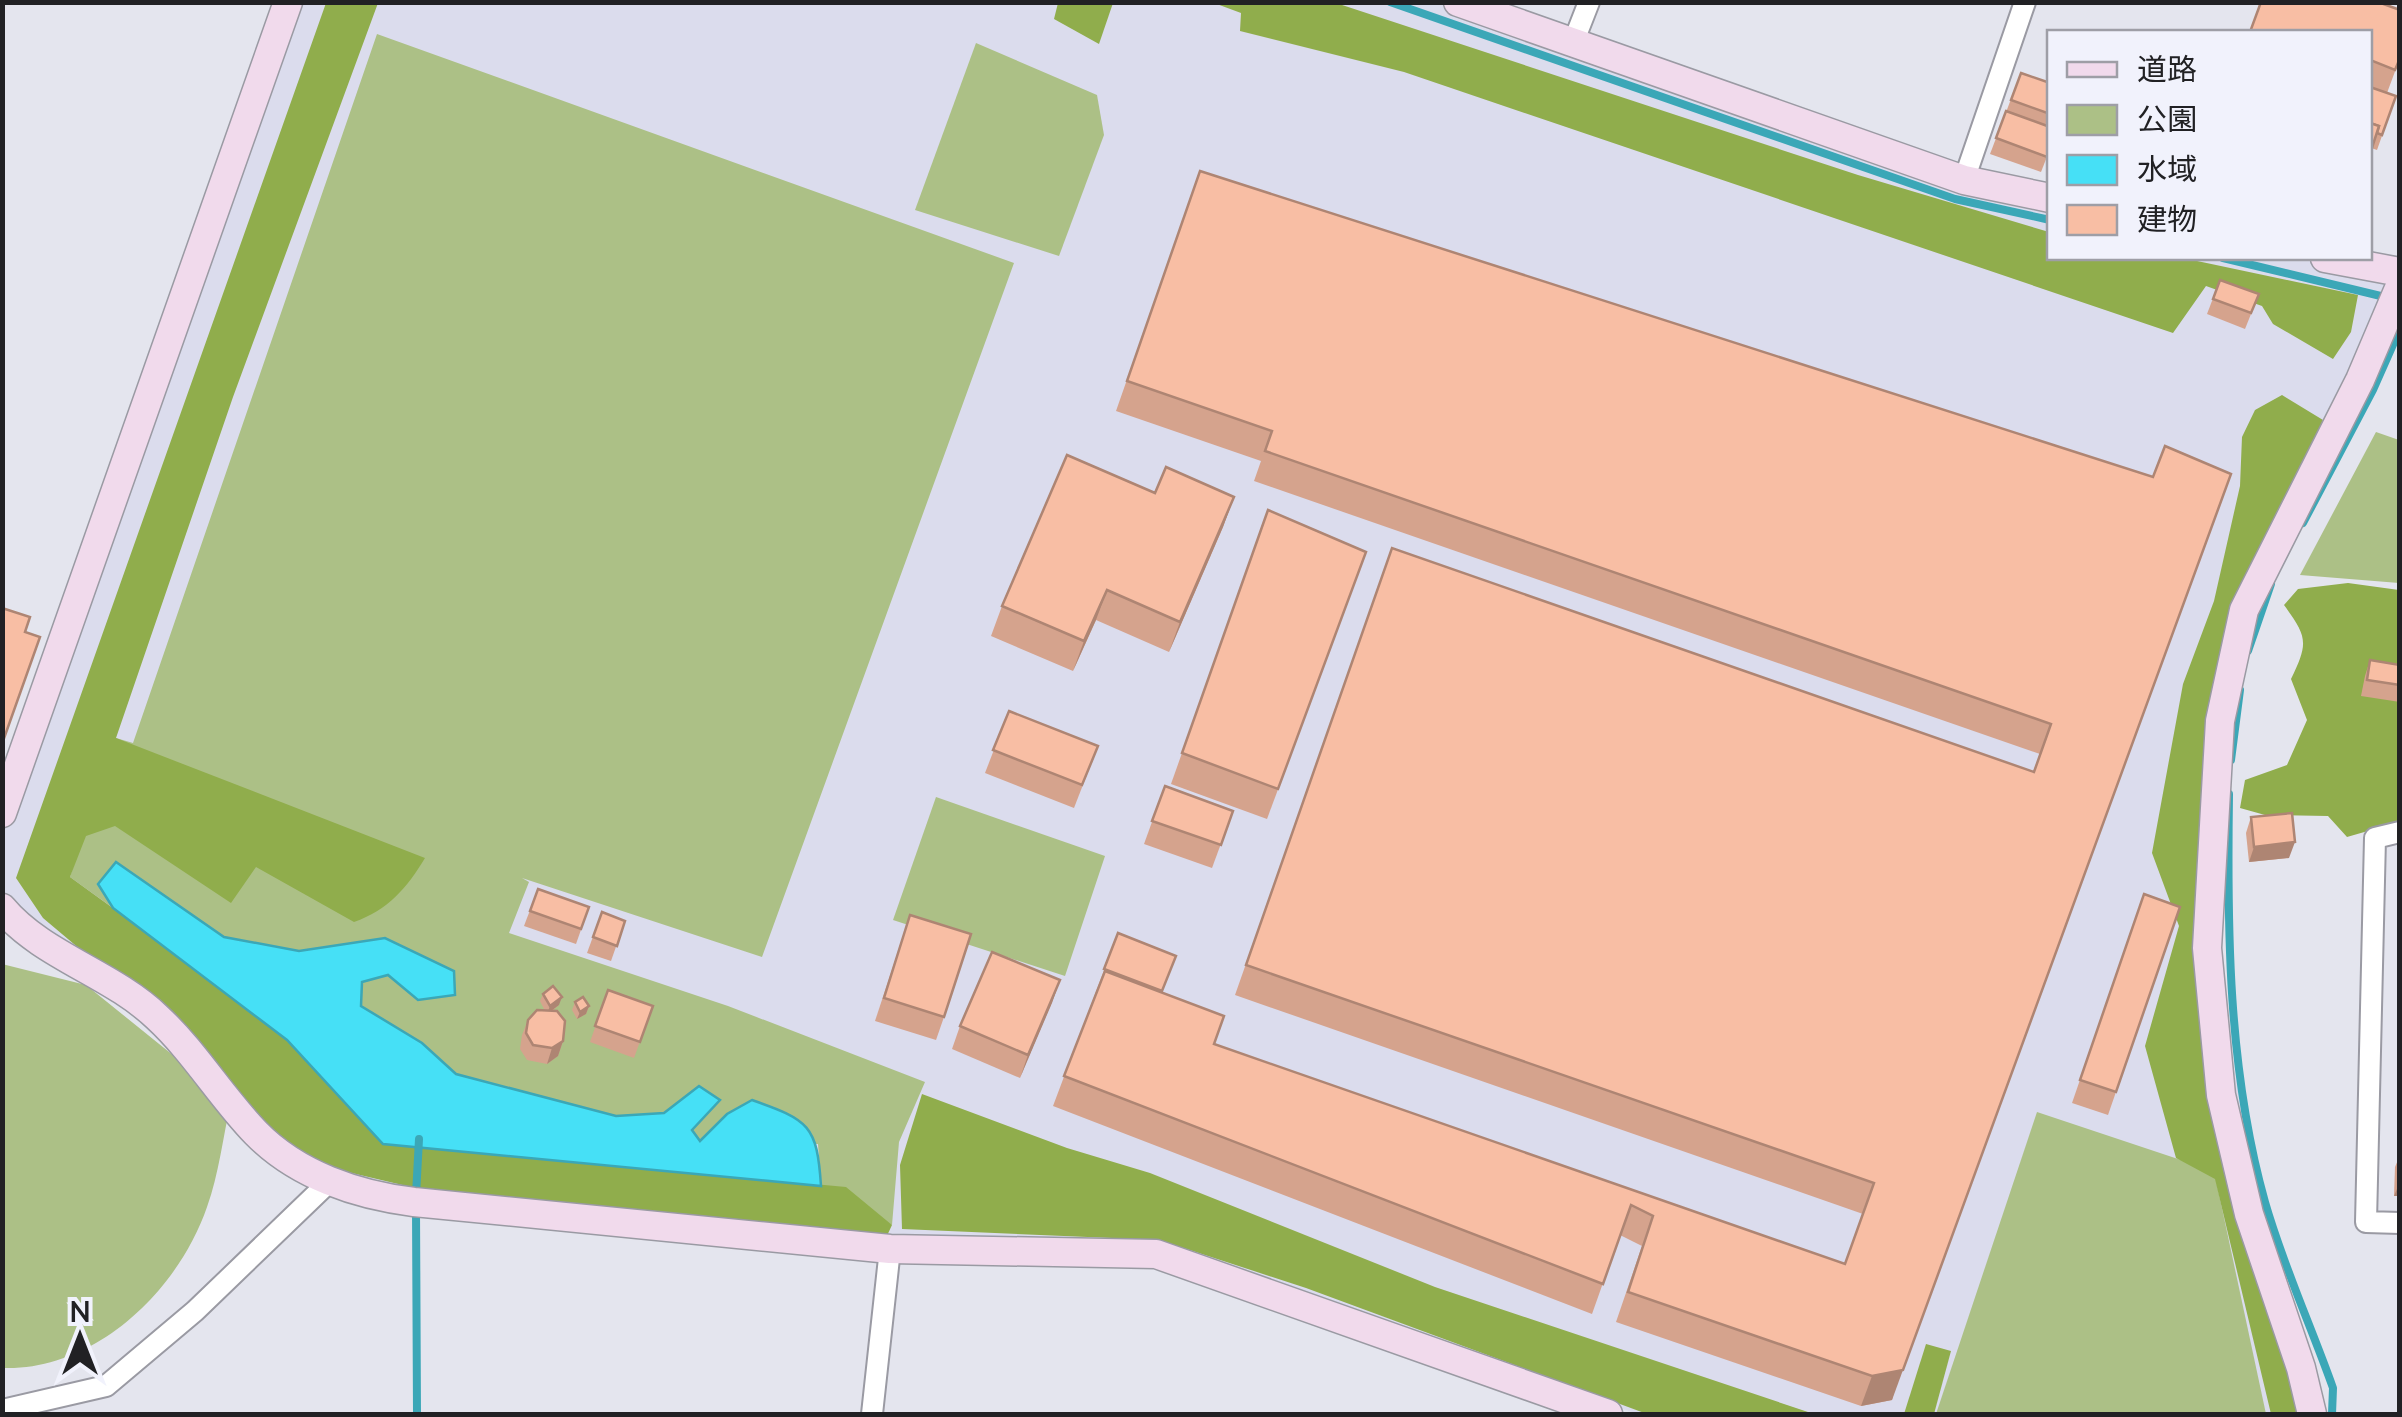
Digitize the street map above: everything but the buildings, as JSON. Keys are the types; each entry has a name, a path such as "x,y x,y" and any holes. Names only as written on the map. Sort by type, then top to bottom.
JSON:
{"street":[{"path":"2,813 288,2"},
{"path":"1458,2 1964,180 2047,197"},
{"path":"1573,43 1588,2"},
{"path":"1964,180 2026,2"},
{"path":"2335,260 2400,272"},
{"path":"2312,1414 2302,1368 2249,1214 2221,1094 2207,948 2220,721 2244,610 2360,380 2400,286"},
{"path":"2400,832 2374,838 2366,1222 2400,1223"},
{"path":"2,908 19,928 110,980 157,1016 258,1135 329,1182 396,1200 890,1250 1156,1254 1608,1414"},
{"path":"2,1410 106,1386 195,1311 329,1182"},
{"path":"872,1414 890,1250"}],"shaded area":[{"path":"288,3 1450,3 2047,198 2047,260 2326,260 2399,276 2399,328 2229,664 2207,948 2301,1368 2300,1414 1638,1414 1156,1254 890,1249 329,1182 3,905 3,812"}],"green space":[{"path":"326,3 378,3 233,397 116,738 425,858 396,897 354,922 256,867 231,903 115,826 86,836 70,877 270,1022 383,1144 846,1187 892,1225 885,1240 453,1197 339,1170 253,1129 164,1020 43,918 16,878"},
{"path":"1058,3 1113,3 1099,44 1054,19"},
{"path":"1214,3 1336,3 1858,175 2047,231 2047,260 2192,260 2358,295 2351,332 2333,359 2273,324 2262,306 2206,286 2173,333 1404,72 1240,31 1241,13"},
{"path":"377,34 1014,263 762,957 522,878 529,882 509,933 728,1006 925,1082 899,1142 892,1225 821,1186 818,1144 699,1142 692,1130 664,1113 617,1116 456,1074 429,1049 361,1007 362,982 388,975 418,1000 454,971 391,941 299,951 224,937 116,862 98,884 113,908 70,877 116,738 133,743"},
{"path":"976,43 1097,95 1104,135 1059,256 915,210"},
{"path":"2282,395 2323,420 2241,621 2217,766 2221,1095 2312,1414 2271,1414 2215,1179 2176,1158 2145,1046 2179,926 2152,853 2183,684 2214,601 2240,486 2242,437 2255,410"},
{"path":"2376,432 2399,440 2399,583 2300,575"},
{"path":"2348,583 2399,590 2399,822 2347,837 2328,816 2265,815 2240,808 2245,780 2287,765 2307,720 2291,679 2303,640 2284,605 2298,589"},
{"path":"936,797 1105,856 1065,976 893,920"},
{"path":"2,964 86,985 231,1102 207,1207 194,1238 154,1296 100,1341 70,1356 37,1365 3,1368"},
{"path":"922,1094 1067,1148 1150,1173 1435,1287 1814,1414 1647,1414 1306,1288 1159,1240 902,1229 900,1165"},
{"path":"2037,1112 2214,1171 2266,1414 1936,1414"},
{"path":"1926,1344 1951,1351 1934,1414 1904,1414"}],"water":[{"path":"116,862 224,937 299,951 385,938 454,971 455,995 418,1000 388,975 362,982 361,1006 422,1043 456,1074 616,1116 664,1113 699,1086 720,1100 692,1130 700,1141 727,1114 752,1100 786,1113 812,1137 821,1186 383,1144 287,1040 113,908 98,884"}],"waterway":[{"path":"1390,2 1955,199 2047,219"},
{"path":"2231,260 2389,298"},
{"path":"2303,523 2373,390 2400,329"},
{"path":"2248,651 2271,584"},
{"path":"2231,760 2240,690"},
{"path":"2229,794 2232,999 2243,1102 2272,1226 2333,1388 2332,1414"},
{"path":"416,1195 419,1139"},
{"path":"416,1209 417,1414"}]}
